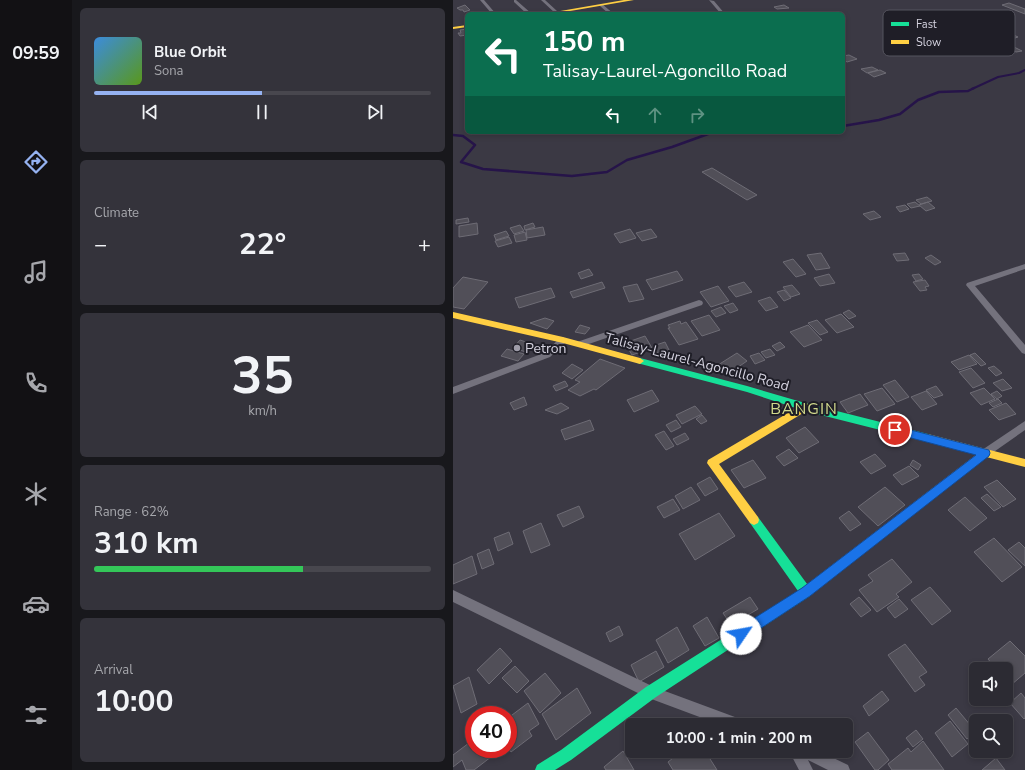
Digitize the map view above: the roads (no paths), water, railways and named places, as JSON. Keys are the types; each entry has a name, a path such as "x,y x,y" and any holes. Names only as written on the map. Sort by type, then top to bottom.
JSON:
{"street":[{"path":"482,0 492,12"},
{"path":"515,0 528,12"},
{"path":"543,0 556,12 632,0"},
{"path":"711,0 715,3 720,12"},
{"path":"601,5 610,12"},
{"path":"453,28 465,26"},
{"path":"1025,266 970,285 1025,351"},
{"path":"579,344 699,303"},
{"name":"Talisay-Laurel-Agoncillo Road","path":"453,315 579,344 805,406 1025,463"},
{"path":"453,391 547,355 563,340"},
{"path":"805,406 713,463 806,592"},
{"path":"542,770 566,755 651,692 806,592 985,453 1025,426"},
{"path":"453,596 651,692 720,718"},
{"path":"800,758 806,770"},
{"path":"818,758 843,770"}],"waterway":[{"path":"972,89 998,77 1019,73 1025,70"},
{"path":"845,126 879,120 900,114 918,100 939,92 968,91 972,89"},
{"path":"453,135 463,136 475,145 461,162 483,169 572,176 607,172 627,160 672,147 708,134"}],"place":[{"name":"Petron","path":"517,348"}],"district":[{"name":"BANGIN","path":"804,409"}]}
